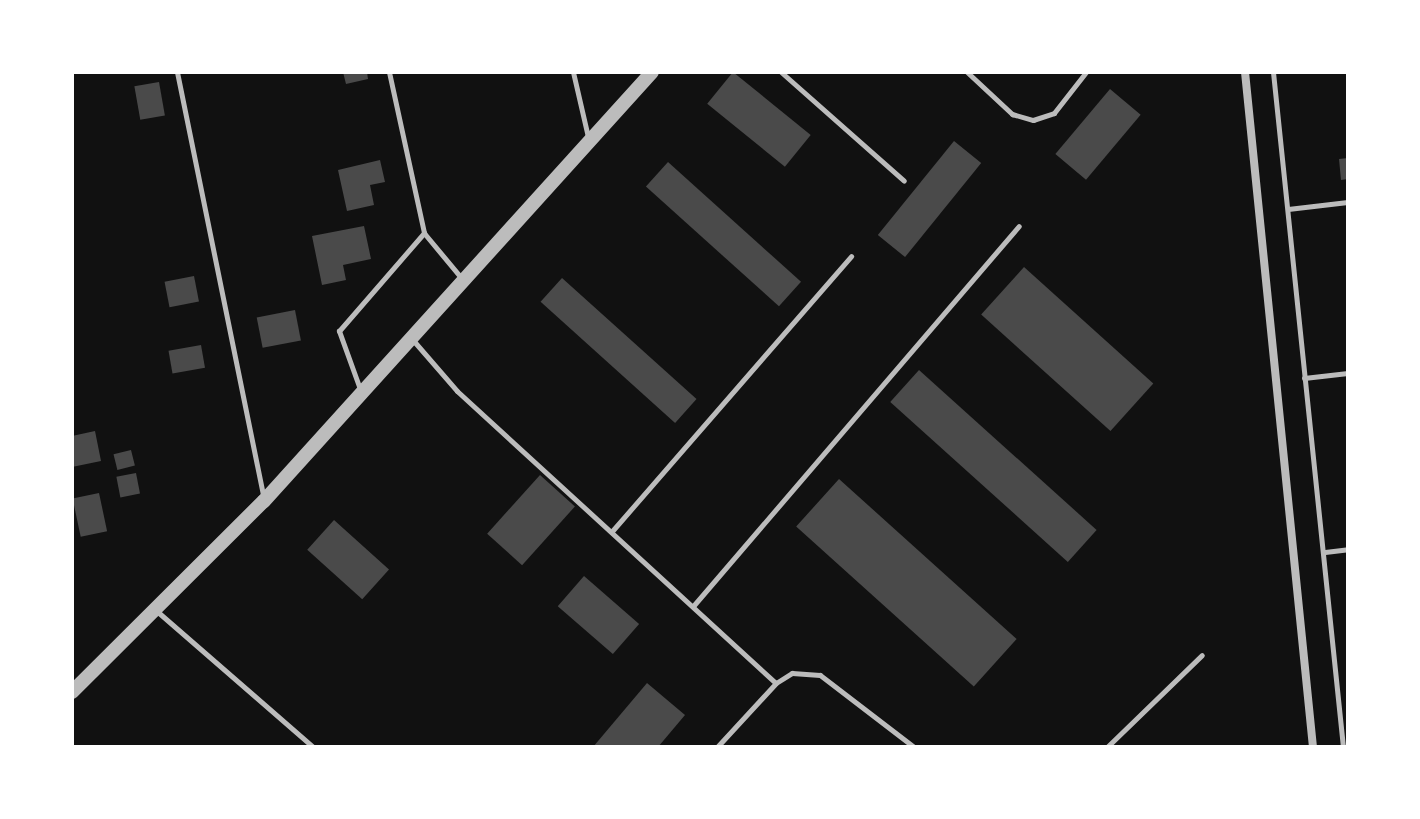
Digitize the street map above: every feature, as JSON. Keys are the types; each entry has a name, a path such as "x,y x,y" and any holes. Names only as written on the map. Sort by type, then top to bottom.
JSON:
{"street":[{"path":"72,692 159,613 264,501 652,72"},
{"path":"1245,72 1313,747"}],"lane":[{"path":"177,72 264,501"},
{"path":"389,72 424,233 463,281"},
{"path":"573,72 589,142"},
{"path":"781,72 904,181"},
{"path":"967,72 1012,114 1033,120 1054,113 1086,72"},
{"path":"1273,72 1343,747"},
{"path":"1288,209 1348,202"},
{"path":"694,605 1019,226"},
{"path":"361,394 339,331 424,233"},
{"path":"613,530 851,256"},
{"path":"411,338 457,391 613,530 776,683"},
{"path":"1304,378 1348,373"},
{"path":"1325,552 1348,549"},
{"path":"159,613 313,747"},
{"path":"1107,747 1202,655"},
{"path":"717,747 776,683 801,671 829,679 914,747"},
{"path":"1340,722 1348,721"}],"building":[{"path":"343,72 367,72 368,79 346,84"},
{"path":"733,72 811,135 785,167 707,104"},
{"path":"159,82 165,115 140,120 134,86"},
{"path":"1110,89 1141,115 1086,180 1055,154"},
{"path":"954,141 981,163 905,257 878,235"},
{"path":"1348,158 1348,179 1341,180 1339,159"},
{"path":"380,160 385,182 370,185 374,205 347,211 338,170"},
{"path":"668,162 801,282 779,306 646,187"},
{"path":"364,226 371,259 343,265 346,280 322,285 312,236"},
{"path":"1024,267 1153,383 1110,431 981,315"},
{"path":"194,276 199,302 170,307 165,282"},
{"path":"562,278 697,399 675,423 541,302"},
{"path":"295,310 301,340 263,348 257,317"},
{"path":"201,345 205,368 172,373 169,351"},
{"path":"919,370 1097,530 1068,562 890,402"},
{"path":"95,431 101,461 72,467 72,436"},
{"path":"131,450 135,466 117,470 114,454"},
{"path":"136,473 140,494 120,497 116,477"},
{"path":"540,475 575,506 522,565 487,534"},
{"path":"839,479 1017,639 974,686 796,527"},
{"path":"99,493 107,531 81,537 73,499"},
{"path":"334,520 389,570 362,599 307,550"},
{"path":"584,576 639,624 613,654 558,606"},
{"path":"647,683 685,715 658,747 593,747"}]}
